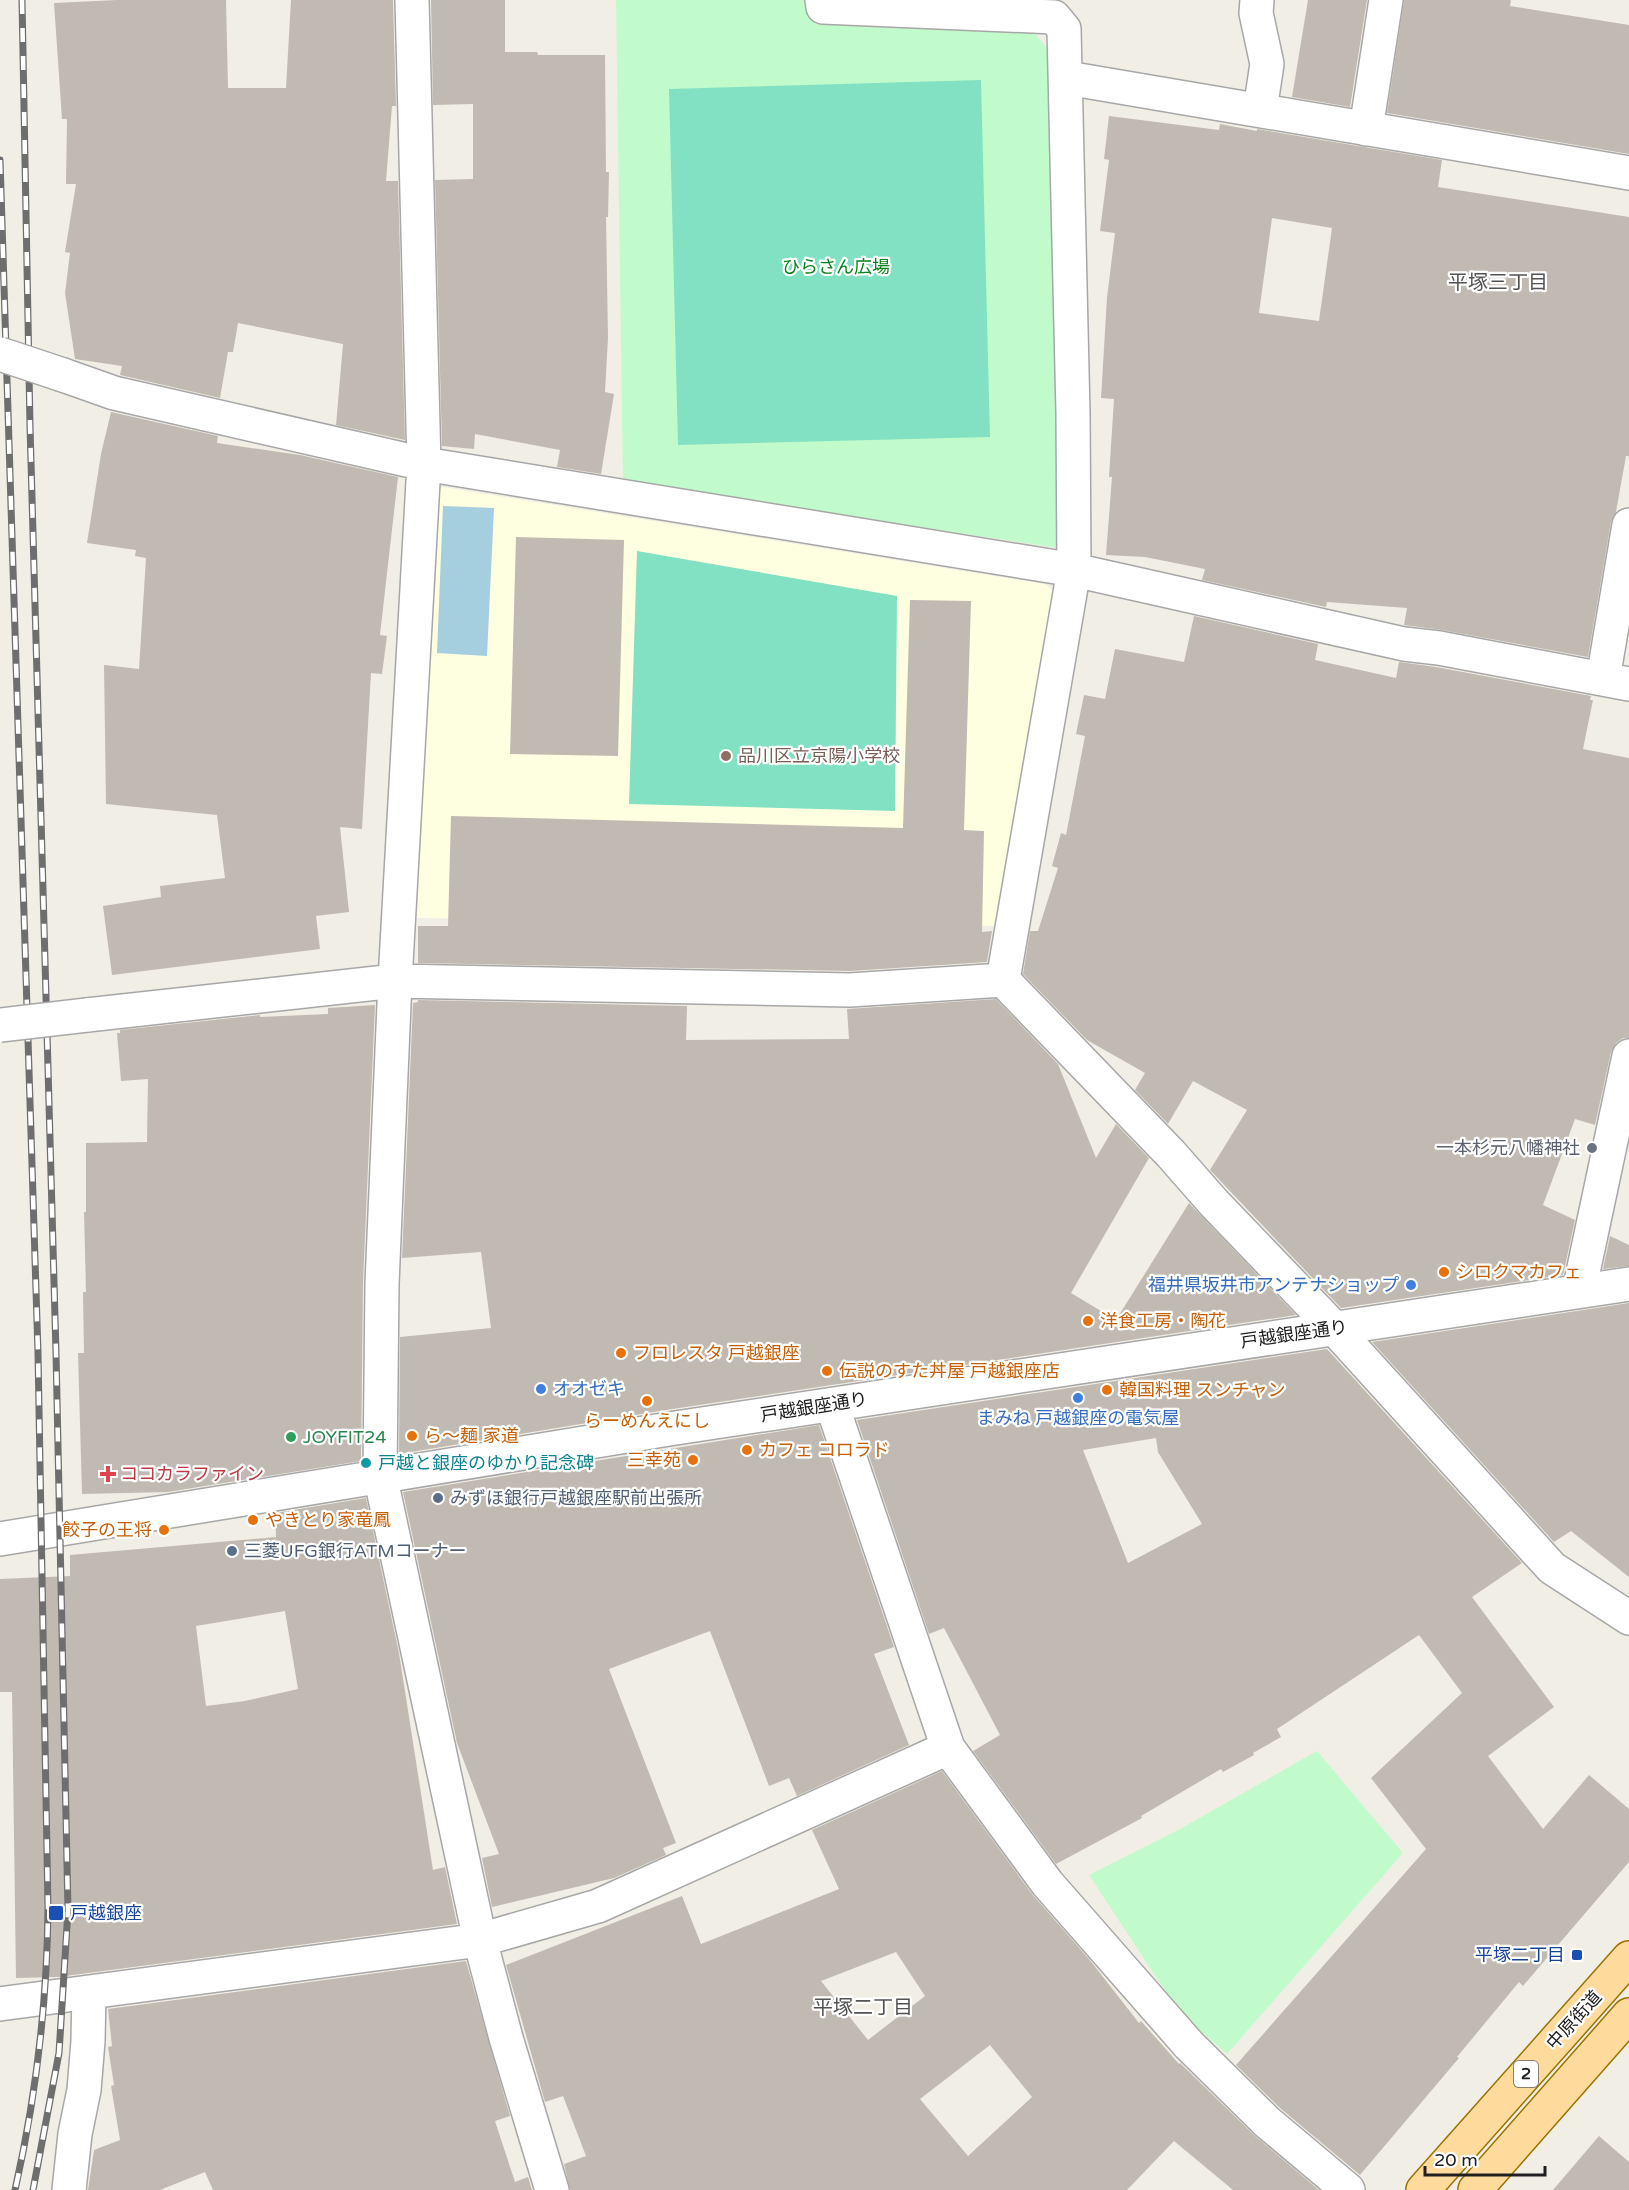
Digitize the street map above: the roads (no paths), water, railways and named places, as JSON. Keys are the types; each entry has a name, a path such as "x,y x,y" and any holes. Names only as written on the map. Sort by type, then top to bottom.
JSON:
{"main road":[{"name":"中原街道","path":"1423,2190 1629,1958"},
{"name":"2","path":"1474,2190 1629,2015"}],"street":[{"path":"412,0 424,464 395,981 382,1284 380,1475 480,1940 506,2038 552,2190"},
{"path":"822,0 823,7 1054,17 1064,29 1074,570 1003,980"},
{"path":"1257,0 1256,13 1267,64 1260,110"},
{"path":"1366,129 1386,0"},
{"path":"1066,78 1629,173"},
{"path":"0,354 114,393 424,464 1074,570 1404,644 1439,648 1616,682 1629,525"},
{"path":"0,1024 395,981 850,990 1003,980 1172,1154 1214,1203 1334,1328 1552,1568 1629,1618"},
{"path":"1579,1291 1629,1056"},
{"name":"戸越銀座通り","path":"0,1539 380,1475 1629,1284"},
{"path":"832,1405 948,1748 1047,1883 1189,2045 1267,2122 1348,2190"},
{"path":"0,2004 480,1940 598,1906 948,1748"},
{"path":"69,2190 75,2134 84,2090 89,1992"}],"water":[{"path":"443,506 494,508 487,656 437,653"}],"railway":[{"path":"22,0 30,426 56,1353 68,1910 59,2053 33,2190"},
{"path":"0,160 38,1353 48,1909 39,2050 29,2120 15,2190"}],"place":[{"name":"品川区立京陽小学校","path":"726,756"},
{"name":"一本杉元八幡神社","path":"1592,1148"},
{"name":"シロクマカフェ","path":"1444,1272"},
{"name":"福井県坂井市アンテナショップ","path":"1411,1285"},
{"name":"洋食工房・陶花","path":"1088,1321"},
{"name":"フロレスタ 戸越銀座","path":"621,1353"},
{"name":"伝説のすた丼屋 戸越銀座店","path":"827,1371"},
{"name":"オオゼキ","path":"541,1389"},
{"name":"韓国料理 スンチャン","path":"1107,1390"},
{"name":"まみね 戸越銀座の電気屋","path":"1078,1398"},
{"name":"らーめんえにし","path":"647,1401"},
{"name":"ら～麺 家道","path":"412,1436"},
{"name":"JOYFIT24","path":"291,1437"},
{"name":"カフェ コロラド","path":"747,1450"},
{"name":"三幸苑","path":"693,1460"},
{"name":"戸越と銀座のゆかり記念碑","path":"366,1463"},
{"name":"ココカラファイン","path":"108,1474"},
{"name":"みずほ銀行戸越銀座駅前出張所","path":"438,1498"},
{"name":"やきとり家竜鳳","path":"253,1520"},
{"name":"餃子の王将","path":"164,1530"},
{"name":"三菱UFG銀行ATMコーナー","path":"232,1551"},
{"name":"戸越銀座","path":"56,1913"},
{"name":"平塚二丁目","path":"1577,1955"}],"district":[{"name":"平塚三丁目","path":"1498,283"},
{"name":"平塚二丁目","path":"863,2008"}],"park label":[{"name":"ひらさん広場","path":"836,267"}]}
